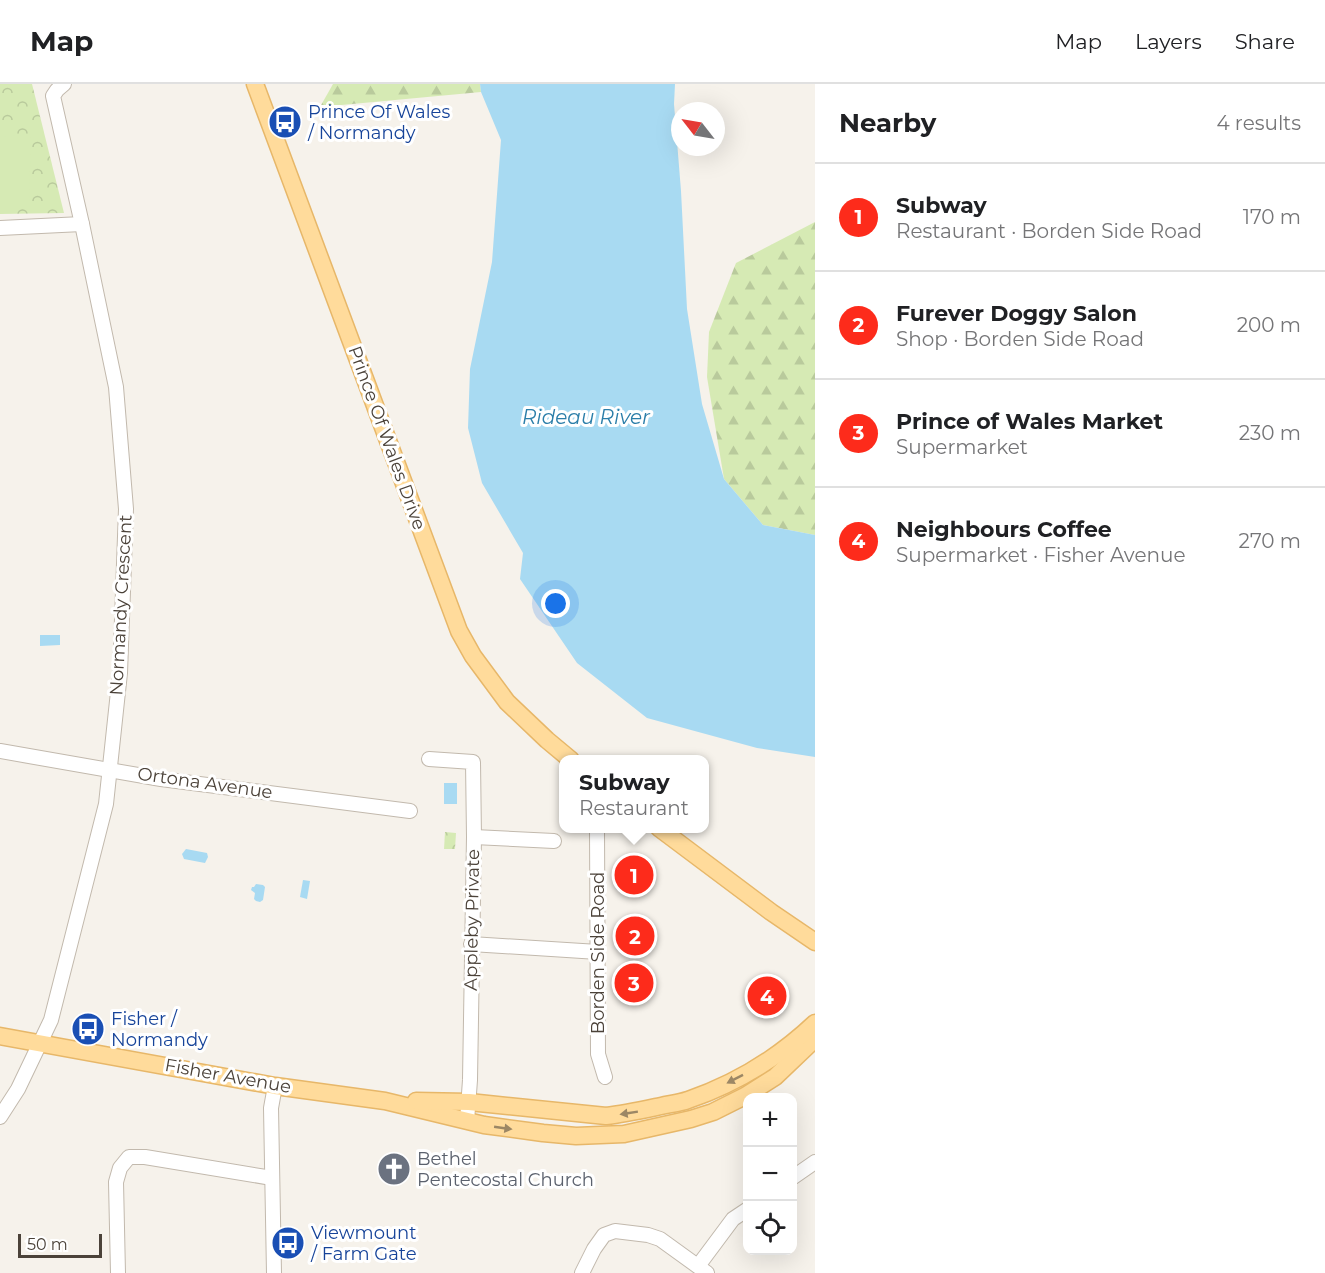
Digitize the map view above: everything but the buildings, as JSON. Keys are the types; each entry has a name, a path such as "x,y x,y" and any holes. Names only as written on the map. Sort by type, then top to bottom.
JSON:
{"main road":[{"name":"Prince Of Wales Drive","path":"255,84 459,631 473,656 507,702 566,755"},
{"path":"666,833 813,942"},
{"name":"Fisher Avenue","path":"385,1101 469,1102 606,1116 628,1113 686,1101 718,1088 780,1052 815,1023"},
{"name":"Fisher Avenue","path":"0,1036 274,1086 385,1101 467,1121 507,1128 576,1136 624,1134 713,1112 775,1077 815,1039"},
{"path":"775,1077 815,1055"},
{"path":"686,1101 691,1119"}],"street":[{"name":"Normandy Crescent","path":"0,1117 18,1089 51,1020 106,804 120,673 126,509 116,387 53,96 64,84"},
{"path":"0,228 82,224"},
{"name":"Ortona Avenue","path":"0,751 161,779 410,811"},
{"name":"Appleby Private","path":"429,759 473,762 474,837 467,1121"},
{"name":"Borden Side Road","path":"597,833 598,1054 605,1077"},
{"path":"474,837 554,841"},
{"path":"471,944 597,952"},
{"path":"274,1086 271,1108 274,1273"},
{"path":"118,1273 116,1182 120,1168 129,1157 145,1157 272,1178"},
{"path":"797,1175 815,1162"},
{"path":"582,1273 604,1235 615,1231 648,1235 660,1239 703,1270 733,1219 743,1212"}],"green space":[{"path":"0,84 32,84 64,213 0,214"},
{"path":"333,84 480,84 481,92 320,107"},
{"path":"31,134 29,203 26,206 0,206 0,140 4,137"},
{"path":"815,222 815,535 763,525 724,479 707,377 709,332 736,263"},
{"path":"445,832 456,833 455,849 444,849"}],"water":[{"name":"Rideau River","path":"480,84 675,84 674,102 671,102 671,156 678,156 687,309 702,404 724,479 763,525 815,535 815,757 757,748 647,718 577,663 520,579 523,553 482,483 468,428 470,369 492,262 501,140 481,92"},
{"path":"40,635 60,635 60,645 40,646"},
{"path":"444,783 457,783 457,804 444,804"},
{"path":"186,849 207,853 205,863 184,859 182,854"},
{"path":"303,880 310,881 307,899 300,897"},
{"path":"256,884 265,887 263,900 260,902 254,899 255,893 251,890"}],"place":[{"name":"Prince Of Wales / Normandy","path":"285,122"},
{"name":"Subway","path":"634,875"},
{"name":"Furever Doggy Salon","path":"635,936"},
{"name":"Prince of Wales Market","path":"634,983"},
{"name":"Neighbours Coffee","path":"767,996"},
{"name":"Fisher / Normandy","path":"88,1029"},
{"name":"Bethel Pentecostal Church","path":"394,1169"},
{"name":"Viewmount / Farm Gate","path":"288,1243"}]}
